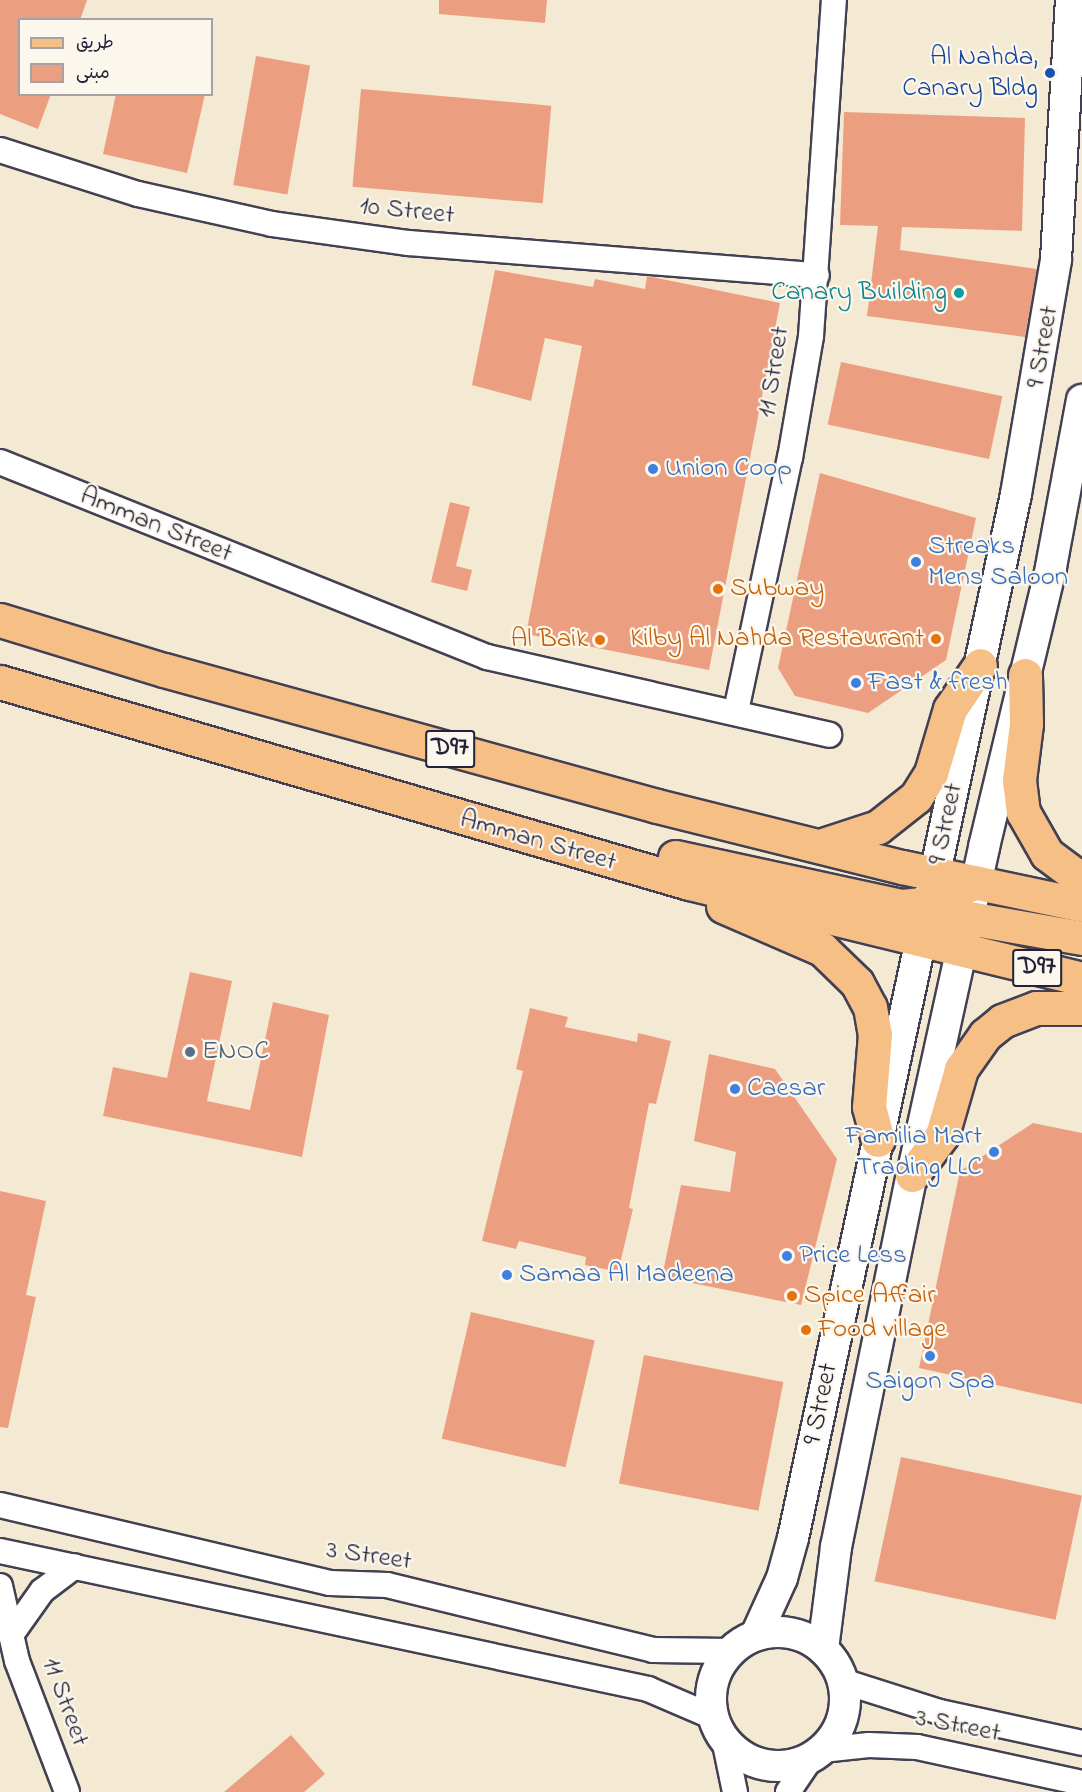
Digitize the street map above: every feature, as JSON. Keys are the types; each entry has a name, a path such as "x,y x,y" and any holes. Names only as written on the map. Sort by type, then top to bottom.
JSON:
{"main road":[{"name":"D97","path":"0,620 164,670 818,847 933,889"},
{"path":"818,847 878,826 916,797 931,773 950,709 980,665"},
{"path":"1025,675 1026,724 1019,780 1023,812 1047,854 1082,880"},
{"name":"Amman Street","path":"0,682 551,845 689,883 1082,979"},
{"path":"551,845 634,849 885,904 933,889 976,882 1082,905"},
{"path":"689,883 740,916 822,949 857,983 873,1021 875,1049 869,1107 878,1140"},
{"path":"921,941 936,923 968,916 1082,938"},
{"path":"912,1175 942,1136 962,1069 985,1035 1002,1021 1036,1008 1082,1008"}],"street":[{"name":"11 Street","path":"736,711 790,458 818,275 834,0"},
{"name":"9 Street","path":"743,1643 775,1598 793,1538 980,665 1050,308 1071,0"},
{"name":"10 Street","path":"0,150 138,194 272,224 408,243 818,275"},
{"name":"9 Street","path":"823,1649 836,1547 912,1175 968,916 1051,567 1082,400"},
{"name":"Amman Street","path":"0,462 487,657 736,711 829,735"},
{"name":"3 Street","path":"0,1505 330,1583 387,1585 634,1646 672,1652 743,1643"},
{"path":"0,1551 626,1684 671,1696 718,1728 748,1759 764,1765 780,1766 816,1754"},
{"name":"11 Street","path":"13,1632 42,1591 75,1566"},
{"name":"11 Street","path":"0,1586 13,1632 17,1661 67,1792"},
{"path":"735,1792 718,1728 711,1688 743,1643 791,1633 823,1649 842,1681 842,1718 788,1792"},
{"name":"3 Street","path":"842,1681 907,1704 1082,1743"},
{"name":"3 Street","path":"816,1754 893,1745 964,1756 1082,1783"}],"building":[{"path":"0,0 87,0 81,18 18,18 18,96 50,96 38,129 0,114"},
{"path":"439,0 547,0 545,23 439,14"},
{"path":"256,56 310,66 287,195 233,185"},
{"path":"361,89 551,106 543,203 352,187"},
{"path":"116,96 205,96 187,173 103,154"},
{"path":"844,112 1025,118 1022,231 902,227 900,250 1037,269 1025,337 867,316 878,226 840,225"},
{"name":"Union Coop","path":"495,270 593,287 595,279 645,289 647,276 780,303 709,670 526,634 582,346 545,338 531,401 472,385"},
{"path":"841,362 1002,396 989,459 828,425"},
{"path":"820,473 976,518 946,660 868,713 795,696 778,668"},
{"path":"450,502 470,507 456,566 472,570 467,591 431,582"},
{"path":"190,972 232,981 207,1101 250,1110 273,1002 329,1015 302,1157 103,1116 113,1067 167,1078"},
{"path":"530,1008 568,1017 565,1027 637,1042 638,1033 671,1041 656,1104 649,1103 629,1208 633,1209 618,1272 585,1265 586,1257 519,1241 516,1249 482,1241 523,1071 516,1069"},
{"path":"709,1054 775,1069 837,1159 801,1305 662,1277 681,1185 730,1192 736,1152 694,1141"},
{"path":"1033,1123 1082,1133 1082,1404 919,1368 960,1171"},
{"path":"0,1191 46,1201 26,1295 36,1297 8,1428 0,1427"},
{"path":"471,1312 595,1341 566,1467 442,1439"},
{"path":"644,1355 783,1382 758,1511 619,1484"},
{"path":"901,1457 1082,1495 1056,1620 875,1581"},
{"path":"291,1735 325,1774 304,1792 224,1792"}],"place":[{"name":"Al Nahda, Canary Bldg","path":"1050,73"},
{"name":"Canary Building","path":"959,293"},
{"name":"Union Coop","path":"653,469"},
{"name":"Streaks Mens Saloon","path":"916,562"},
{"name":"Subway","path":"718,589"},
{"name":"Kilby Al Nahda Restaurant","path":"936,639"},
{"name":"Al Baik","path":"600,640"},
{"name":"Fast & fresh","path":"856,683"},
{"name":"ENOC","path":"190,1052"},
{"name":"Caesar","path":"735,1089"},
{"name":"Familia Mart Trading LLC","path":"994,1152"},
{"name":"Price Less","path":"787,1256"},
{"name":"Samaa Al Madeena","path":"507,1275"},
{"name":"Spice Affair","path":"792,1296"},
{"name":"Food village","path":"806,1330"},
{"name":"Saigon Spa","path":"930,1356"}]}
